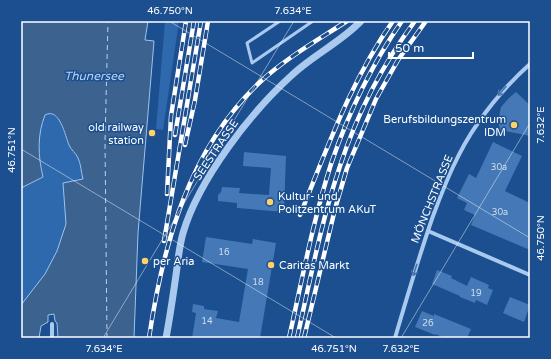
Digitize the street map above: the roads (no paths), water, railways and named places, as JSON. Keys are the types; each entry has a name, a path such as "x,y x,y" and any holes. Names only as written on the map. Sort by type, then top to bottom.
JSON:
{"street":[{"name":"SEESTRASSE","path":"166,338 183,232 208,178 242,130 273,93 303,65 346,34 361,21"},
{"name":"MÖNCHSTRASSE","path":"395,338 408,290 428,231 451,172 468,138 501,92 530,64"},
{"path":"428,231 530,275"},
{"path":"52,324 52,338"}],"lane":[{"path":"280,21 247,43 252,63 313,21"}],"water":[{"name":"Thunersee","path":"21,21 148,21 145,40 154,41 138,233 134,338 58,338 57,323 55,321 54,314 48,315 48,322 41,326 39,338 21,338 21,305 45,274 57,251 66,224 63,183 83,179 79,160 69,145 64,129 55,115 50,114 45,115 42,123 39,146 43,177 21,188"}],"railway":[{"path":"167,194 171,116 186,21"},
{"path":"175,135 194,21"},
{"path":"164,241 201,21"},
{"path":"185,145 195,100 208,21"},
{"path":"149,338 162,268 172,233 183,200 197,168 215,137 235,108 270,73 291,57 347,21"},
{"path":"300,215 330,140 352,91 378,44 393,21"},
{"path":"289,338 313,229 331,164 353,108 381,54 402,21"},
{"path":"297,338 321,230 333,187 354,128 381,73 415,21"},
{"path":"304,338 335,209 347,168 376,99 398,60 426,21"}],"place":[{"name":"Berufsbildungszentrum IDM","path":"514,125"},
{"name":"old railway station","path":"152,133"},
{"name":"Kultur- und Politzentrum AKuT","path":"270,202"},
{"name":"per Aria","path":"145,261"},
{"name":"Caritas Markt","path":"271,265"}]}
